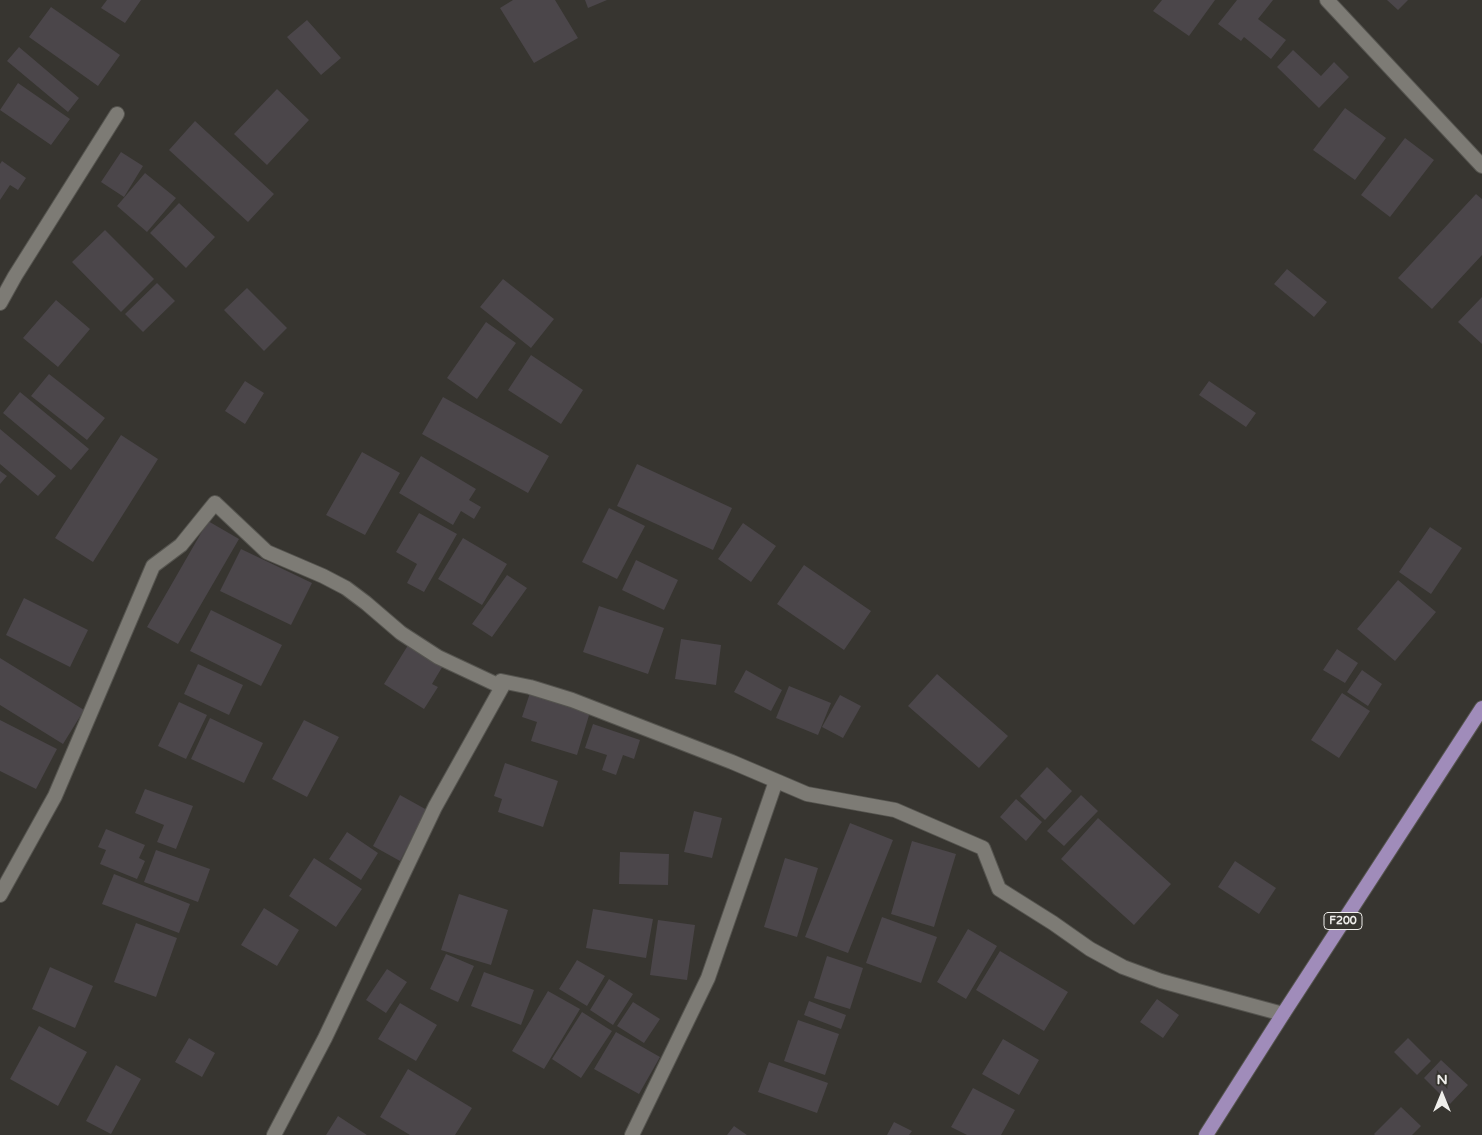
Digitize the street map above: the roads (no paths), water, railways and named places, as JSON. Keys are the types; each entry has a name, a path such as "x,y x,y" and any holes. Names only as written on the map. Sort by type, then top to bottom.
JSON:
{"main road":[{"name":"F200","path":"1206,1135 1482,708"}],"street":[{"path":"1326,0 1482,166"},
{"path":"0,303 117,114"},
{"path":"0,895 55,796 153,566 181,546 215,503 268,552 346,588 401,633 438,657 502,687"},
{"path":"274,1135 325,1038 435,807 502,687 501,681 530,687 572,700 807,794 895,810 983,848 999,889 1090,949 1123,967 1161,981 1283,1014"},
{"path":"632,1135 708,978 776,781"}]}
